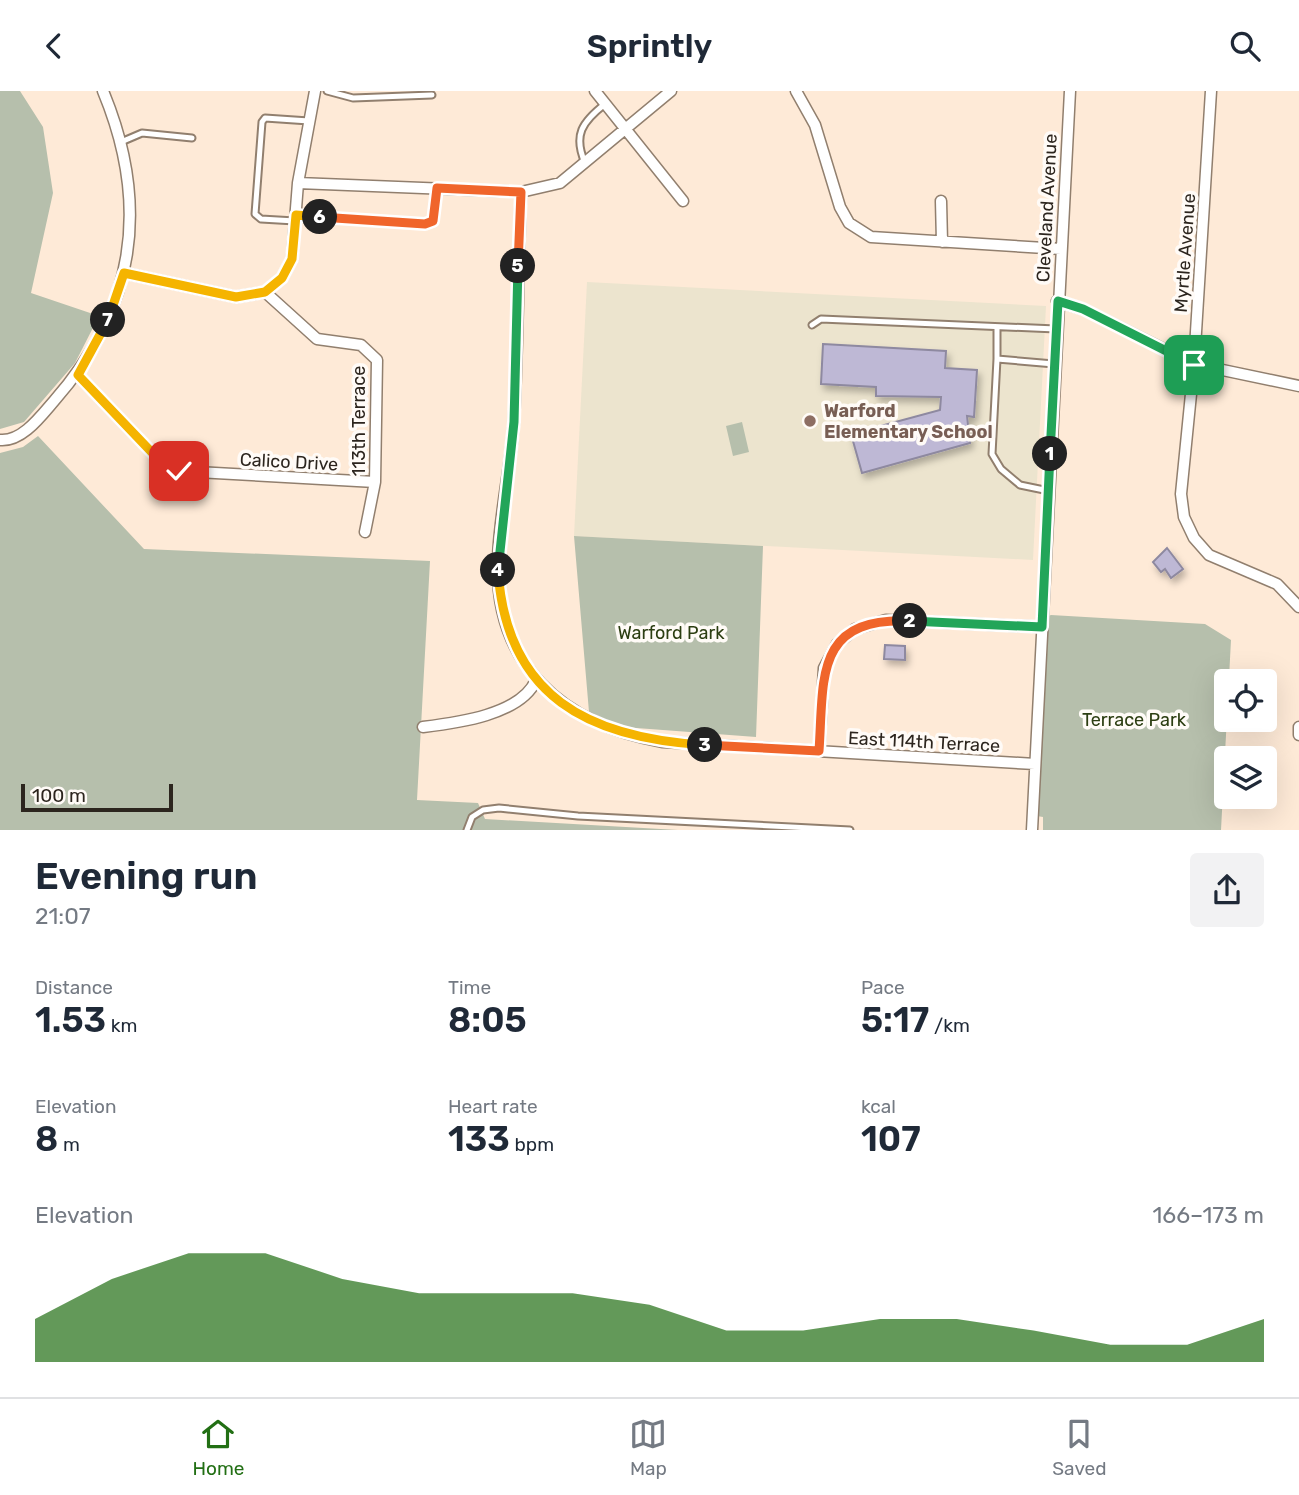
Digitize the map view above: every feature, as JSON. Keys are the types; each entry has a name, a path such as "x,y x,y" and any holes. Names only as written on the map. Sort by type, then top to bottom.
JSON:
{"street":[{"path":"0,440 9,441 34,423 78,375 112,313 124,273 131,227 129,176 121,142 103,91"},
{"path":"124,273 236,297 265,292 282,278 292,259 299,183 315,91"},
{"path":"595,91 683,201"},
{"path":"299,183 521,192 560,183 671,91"},
{"path":"796,91 815,125 840,207 849,223 868,235 1061,249"},
{"name":"Cleveland Avenue","path":"1032,830 1070,91"},
{"name":"Myrtle Avenue","path":"1211,91 1194,365 1181,494 1184,517 1194,538 1209,555 1277,583 1299,607"},
{"name":"East 114th Terrace","path":"521,192 514,422 498,573 510,636 522,663 536,680 580,715 633,737 663,743 1035,764"},
{"path":"941,201 942,242"},
{"name":"113th Terrace","path":"265,292 317,339 361,345 377,360 375,482 365,532"},
{"path":"1058,301 1083,309 1194,365 1299,386"},
{"name":"Calico Drive","path":"78,375 161,462 179,471 375,482"},
{"path":"819,751 824,668 830,655 855,629 886,620 1042,627"},
{"path":"423,727 488,716 519,698 536,680"},
{"path":"1299,727 1299,735"}],"lane":[{"path":"327,91 353,99 432,95"},
{"path":"585,163 578,147 581,130 590,116 606,104"},
{"path":"309,121 275,117 265,118 262,122 255,214 261,219 425,224 433,221 437,188"},
{"path":"121,142 142,133 192,138"},
{"path":"812,325 821,319 1056,329"},
{"path":"998,327 992,454 1001,469 1020,485 1048,491"},
{"path":"997,359 1054,364"},
{"path":"467,830 472,817 483,810 499,808 579,816 850,830"}],"shaded area":[{"name":"Warford Elementary School","path":"587,282 1046,306 1033,560 574,536"}],"green space":[{"path":"0,91 20,91 43,127 53,193 31,293 99,316 75,363 24,422 0,429"},
{"path":"742,422 749,452 733,456 726,426"},
{"path":"38,436 144,549 430,561 417,800 478,803 485,819 678,830 0,830 0,453 23,447"},
{"name":"Warford Park","path":"574,536 763,546 756,737 623,727 589,712"},
{"name":"Terrace Park","path":"1051,615 1205,624 1231,640 1229,669 1214,669 1214,732 1226,732 1225,746 1214,746 1214,809 1222,809 1221,830 1043,830 1043,817 1037,816 1046,617"}],"building":[{"path":"823,344 946,351 945,368 977,370 974,417 967,416 970,443 862,473 851,434 940,410 941,397 876,396 876,387 821,384"},
{"path":"1167,548 1183,569 1171,578 1165,569 1161,572 1153,562"},
{"path":"885,645 905,646 905,660 884,659"}],"place":[{"name":"Warford Elementary School","path":"810,421"}],"route":[{"path":"179,471 161,462 78,375 112,313 124,273 236,297 251,296 265,292 282,278 292,259 296,215 425,224 433,221 435,215 437,188 521,192 514,422 498,573 503,611 522,663 557,699 580,715 633,737 663,743 819,751 824,668 837,644 855,629 886,620 1042,627 1058,301 1083,309 1194,365"}]}
